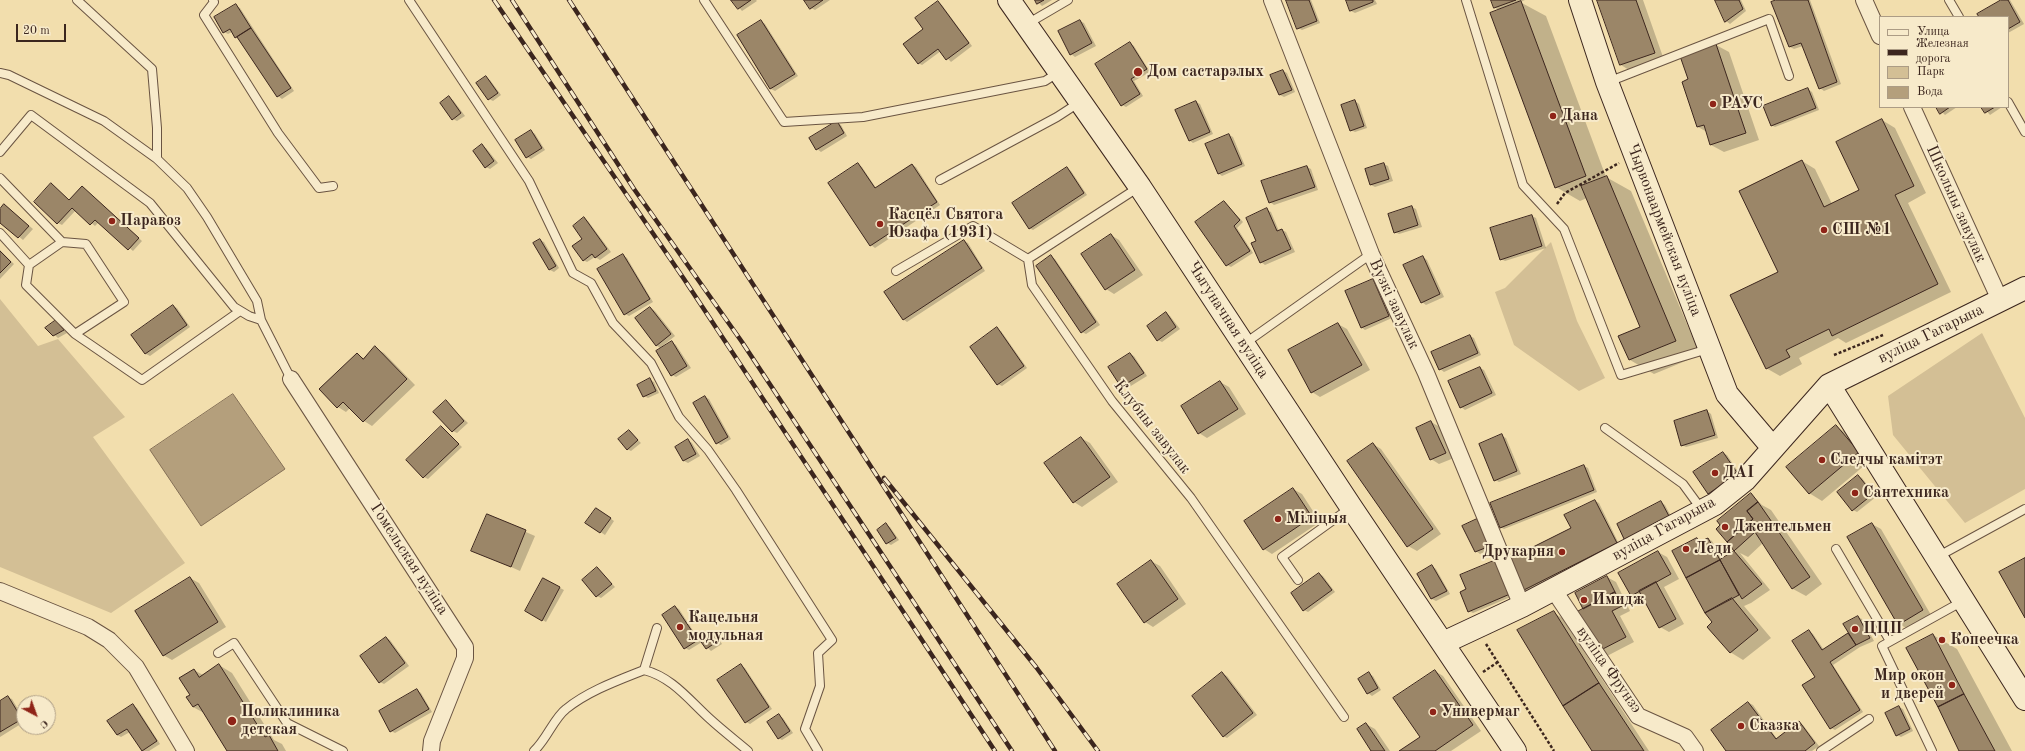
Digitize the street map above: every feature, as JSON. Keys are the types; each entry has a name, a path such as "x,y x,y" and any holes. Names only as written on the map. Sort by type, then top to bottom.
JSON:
{"street":[{"name":"Чыгуначная вуліца","path":"1009,0 1140,187 1351,507 1515,751"},
{"name":"Вузкі завулак","path":"1272,0 1371,254 1426,373 1522,606"},
{"name":"Чырвонаармейская вуліца","path":"1580,0 1607,82 1727,394 1772,447"},
{"path":"1864,0 1879,34"},
{"name":"Школьны завулак","path":"1912,108 2000,300"},
{"name":"вуліца Гагарына","path":"1443,643 1522,606 1714,504 1745,480 1772,447 1829,385 2025,288"},
{"name":"Гомельская вуліца","path":"291,379 466,647 465,658 432,741 431,751"},
{"path":"1829,385 2025,699"},
{"name":"вуліца Фрунзэ","path":"1553,589 1638,716 1685,737 1695,751"},
{"path":"0,591 88,627 109,640 136,667 186,751"}],"lane":[{"path":"78,0 152,69 157,128 156,159"},
{"path":"213,0 214,2 204,15 278,133 319,188 333,186"},
{"path":"409,0 529,181 573,273 591,283 613,323 651,363 679,416 708,450 736,490 832,640 818,652 820,686 805,729 818,751"},
{"path":"704,0 784,122 863,118 1045,81 1060,71"},
{"path":"1026,24 1068,0"},
{"path":"1466,0 1523,185 1564,229 1622,375 1709,348"},
{"path":"1949,0 1957,16"},
{"path":"1607,82 1769,19 1788,76"},
{"path":"0,73 9,75 104,121 156,159 187,188 207,218 257,301 261,320 291,379"},
{"path":"940,180 1057,117 1081,102"},
{"path":"2009,104 2025,132"},
{"path":"0,152 31,115 150,203 234,307 261,320"},
{"path":"0,178 62,242"},
{"path":"896,271 973,226 1028,259 1140,187"},
{"path":"0,233 29,265"},
{"path":"75,334 124,302 86,244 62,242 29,265 26,285 75,334 142,380 240,311"},
{"path":"1244,344 1371,254"},
{"name":"Клубны завулак","path":"1028,259 1032,285 1107,394 1191,498 1344,717"},
{"path":"1606,428 1683,484 1703,510"},
{"path":"1298,580 1282,557 1351,507"},
{"path":"1937,558 2025,509"},
{"path":"1836,549 1890,642"},
{"path":"1932,751 1882,646 1963,600"},
{"path":"644,670 657,628"},
{"path":"218,653 234,643 286,723 343,751"},
{"path":"534,751 541,745 565,709 607,685 644,670 656,673 672,682 711,720 748,751"},
{"path":"1822,751 1869,719"}],"path":[{"path":"1550,214 1565,193 1634,154"},
{"path":"1476,628 1554,751"}],"green space":[{"path":"1551,242 1577,321 1605,378 1579,391 1514,345 1495,292 1505,288"},
{"path":"0,299 38,346 58,339 125,417 93,437 185,563 111,613 0,567"},
{"path":"1982,333 2025,418 2025,489 1965,523 1893,435 1888,396"}],"water":[{"path":"233,394 285,469 201,526 150,450"}],"building":[{"path":"731,0 751,0 738,9"},
{"path":"804,0 823,0 810,9"},
{"path":"1035,0 1044,0 1037,4"},
{"path":"1286,0 1309,0 1317,21 1297,29"},
{"path":"1346,0 1373,0 1373,2 1350,11"},
{"path":"1491,0 1516,0 1494,8"},
{"path":"1597,0 1636,0 1655,53 1620,65"},
{"path":"1715,0 1739,0 1743,9 1725,22"},
{"path":"1776,0 1808,0 1837,82 1819,89 1801,43 1789,47 1771,2"},
{"path":"2001,0 2008,0 2020,22 2009,28 2009,16 1978,16 1977,14"},
{"path":"938,1 969,43 946,60 938,49 918,64 903,44 923,29 915,18"},
{"path":"1521,1 1586,176 1555,188 1490,13"},
{"path":"236,4 251,28 235,38 230,29 223,33 214,17"},
{"path":"761,20 795,74 770,89 737,35"},
{"path":"1080,20 1092,43 1070,55 1058,31"},
{"path":"251,28 291,88 277,97 237,37"},
{"path":"1130,42 1147,69 1131,79 1140,94 1121,106 1095,64"},
{"name":"РАУС","path":"1716,44 1746,133 1710,145 1704,125 1697,127 1682,82 1688,79 1680,56"},
{"path":"1283,70 1292,90 1279,95 1270,75"},
{"path":"486,76 498,93 488,100 476,83"},
{"path":"1808,88 1816,108 1771,126 1763,106"},
{"path":"449,96 461,113 452,120 440,103"},
{"path":"1355,100 1364,126 1350,131 1341,105"},
{"path":"1196,101 1210,132 1189,141 1175,110"},
{"path":"1937,108 1949,108 1940,114"},
{"path":"1982,108 1993,108 1985,113"},
{"path":"1882,119 1914,186 1895,195 1938,284 1832,336 1829,329 1786,350 1790,357 1766,369 1730,295 1778,272 1739,191 1802,160 1824,207 1859,190 1836,142"},
{"path":"837,121 844,133 816,150 809,138"},
{"path":"531,130 542,148 526,158 515,140"},
{"path":"1229,134 1242,164 1218,174 1205,144"},
{"path":"482,144 494,161 485,168 473,151"},
{"name":"Касцёл Святога Юзафа (1931)","path":"858,163 875,188 912,164 937,202 870,246 828,183"},
{"path":"1384,163 1389,179 1370,185 1365,169"},
{"path":"1307,166 1315,187 1269,203 1261,181"},
{"path":"1067,167 1084,193 1029,229 1012,203"},
{"path":"1607,176 1676,341 1629,360 1618,336 1640,327 1581,186"},
{"path":"51,183 69,200 82,186 139,238 128,250 95,220 90,225 72,208 57,224 34,202"},
{"path":"1224,201 1240,220 1234,226 1250,251 1226,266 1195,222"},
{"path":"4,204 29,226 18,238 0,223 0,209"},
{"path":"1412,206 1418,225 1394,233 1388,214"},
{"path":"1267,208 1277,231 1282,229 1291,249 1260,263 1251,243 1256,241 1246,218"},
{"path":"1532,215 1542,246 1500,260 1490,228"},
{"path":"584,217 607,249 595,258 592,254 583,261 572,246 582,239 573,226"},
{"path":"1111,234 1135,270 1105,290 1081,254"},
{"path":"540,239 556,266 549,270 533,243"},
{"path":"964,240 982,268 903,320 884,292"},
{"path":"0,251 11,262 0,273"},
{"path":"623,254 650,299 624,315 597,269"},
{"path":"1051,255 1096,322 1081,333 1036,266"},
{"path":"1423,256 1440,294 1421,303 1403,265"},
{"path":"1373,279 1389,316 1361,328 1345,291"},
{"path":"173,305 187,325 145,354 131,335"},
{"path":"650,307 671,334 656,346 635,318"},
{"path":"1166,312 1176,327 1157,341 1147,326"},
{"path":"56,320 64,330 53,336 45,328"},
{"path":"1338,323 1362,365 1311,393 1288,350"},
{"path":"997,327 1024,366 997,385 970,347"},
{"path":"1470,335 1478,353 1439,370 1431,352"},
{"path":"672,341 687,366 671,376 656,351"},
{"path":"375,346 407,379 363,422 343,402 337,408 319,389 357,353 363,359"},
{"path":"1130,353 1144,373 1121,387 1108,367"},
{"path":"1480,367 1492,393 1460,408 1448,381"},
{"path":"650,378 656,391 643,397 637,385"},
{"path":"1220,381 1238,409 1198,434 1181,406"},
{"path":"705,396 728,437 716,444 693,403"},
{"path":"446,400 464,421 452,432 433,412"},
{"path":"1707,410 1715,435 1681,446 1674,421"},
{"path":"1431,421 1446,453 1430,460 1416,428"},
{"name":"Следчы камітэт","path":"1836,425 1859,452 1809,494 1786,467"},
{"path":"441,426 459,444 423,478 406,460"},
{"path":"629,430 638,440 627,450 618,439"},
{"path":"1502,434 1517,471 1494,481 1479,444"},
{"path":"1081,437 1110,477 1073,503 1044,463"},
{"path":"688,439 696,454 683,461 675,447"},
{"path":"1373,443 1433,529 1407,547 1347,461"},
{"name":"ДАІ","path":"1723,452 1738,474 1708,494 1693,472"},
{"path":"1584,465 1594,490 1500,528 1490,503"},
{"name":"Сантехника","path":"1858,475 1873,494 1852,511 1837,492"},
{"name":"Міліцыя","path":"1293,488 1312,517 1263,550 1244,521"},
{"path":"1751,493 1758,502 1747,511 1753,519 1727,542 1716,529 1720,525 1717,521"},
{"name":"Друкарня","path":"1595,500 1617,543 1522,591 1507,560 1571,528 1564,515"},
{"path":"1661,501 1670,518 1625,541 1617,524"},
{"path":"1758,502 1810,577 1792,589 1755,532 1734,551 1727,542 1753,519 1747,511"},
{"path":"596,508 611,518 600,533 585,523"},
{"path":"487,514 526,530 511,567 471,551"},
{"path":"1477,519 1490,546 1475,552 1462,526"},
{"path":"886,523 896,538 886,544 877,530"},
{"path":"1872,523 1923,610 1898,625 1847,537"},
{"path":"1697,538 1699,542 1708,538 1720,560 1686,578 1672,551"},
{"path":"1658,551 1671,574 1631,596 1618,573"},
{"path":"1734,551 1762,584 1742,599 1720,560"},
{"path":"2025,558 2025,618 1999,572"},
{"path":"1151,560 1178,599 1144,623 1117,584"},
{"path":"1496,560 1510,594 1468,612 1460,592 1466,589 1460,575"},
{"path":"1720,560 1739,595 1705,613 1686,578"},
{"path":"1432,565 1447,591 1431,599 1417,574"},
{"path":"597,567 612,584 596,597 582,580"},
{"path":"1319,573 1332,590 1303,611 1291,593"},
{"path":"1607,576 1615,592 1583,609 1575,593"},
{"path":"190,577 218,622 163,656 135,611"},
{"path":"543,578 560,587 542,621 525,611"},
{"path":"1656,582 1676,619 1659,628 1639,591"},
{"path":"1615,592 1622,606 1612,611 1626,637 1597,652 1577,612"},
{"path":"1732,598 1758,630 1730,653 1707,627 1712,622 1705,613"},
{"name":"Кацельня модульная","path":"675,606 698,640 684,649 662,615"},
{"path":"1554,611 1599,683 1563,706 1517,630"},
{"name":"ЦЦП","path":"1858,616 1870,638 1856,645 1843,624"},
{"path":"1809,630 1822,650 1848,633 1856,645 1830,662 1860,710 1830,729 1802,685 1815,677 1792,641"},
{"path":"712,631 718,641 706,649 699,639"},
{"path":"1933,634 1964,694 1938,707 1906,648"},
{"path":"386,637 405,663 379,683 360,656"},
{"name":"Поликлиника детская","path":"219,664 265,737 269,735 278,751 227,751 198,704 193,707 186,697 190,695 179,678 194,669 199,677"},
{"path":"741,664 769,707 745,723 717,680"},
{"name":"Универмаг","path":"1435,670 1473,725 1435,751 1399,751 1420,737 1393,698"},
{"path":"1222,672 1253,713 1223,737 1192,696"},
{"path":"1369,672 1378,688 1367,694 1358,679"},
{"path":"1599,683 1644,751 1592,751 1563,706"},
{"path":"417,689 429,709 390,732 379,711"},
{"path":"1964,694 1995,751 1959,751 1938,707"},
{"path":"8,696 16,709 16,723 0,732 0,701"},
{"name":"Сказка","path":"1748,702 1776,739 1799,721 1815,743 1805,751 1726,751 1711,730"},
{"path":"133,704 157,741 142,751 127,729 117,735 107,721"},
{"path":"1899,706 1910,729 1896,736 1885,713"},
{"path":"779,714 790,731 778,739 767,722"},
{"path":"1366,723 1385,751 1371,751 1357,729"}],"railway":[{"path":"494,0 684,279 995,751"},
{"path":"512,0 634,189 742,342 1012,751"},
{"path":"569,0 1055,751"},
{"path":"884,478 1036,667 1098,751"}],"place":[{"name":"Дом састарэлых","path":"1138,72"},
{"name":"РАУС","path":"1713,104"},
{"name":"Дана","path":"1553,116"},
{"name":"Паравоз","path":"112,221"},
{"name":"Касцёл Святога Юзафа (1931)","path":"880,224"},
{"name":"СШ №1","path":"1824,230"},
{"name":"Следчы камітэт","path":"1822,460"},
{"name":"ДАІ","path":"1715,473"},
{"name":"Сантехника","path":"1855,493"},
{"name":"Міліцыя","path":"1278,519"},
{"name":"Джентельмен","path":"1725,527"},
{"name":"Леди","path":"1686,549"},
{"name":"Друкарня","path":"1562,552"},
{"name":"Имидж","path":"1584,600"},
{"name":"Кацельня модульная","path":"680,627"},
{"name":"ЦЦП","path":"1855,629"},
{"name":"Копеечка","path":"1942,640"},
{"name":"Мир окон и дверей","path":"1952,685"},
{"name":"Универмаг","path":"1433,712"},
{"name":"Поликлиника детская","path":"232,721"},
{"name":"Сказка","path":"1741,726"}]}
